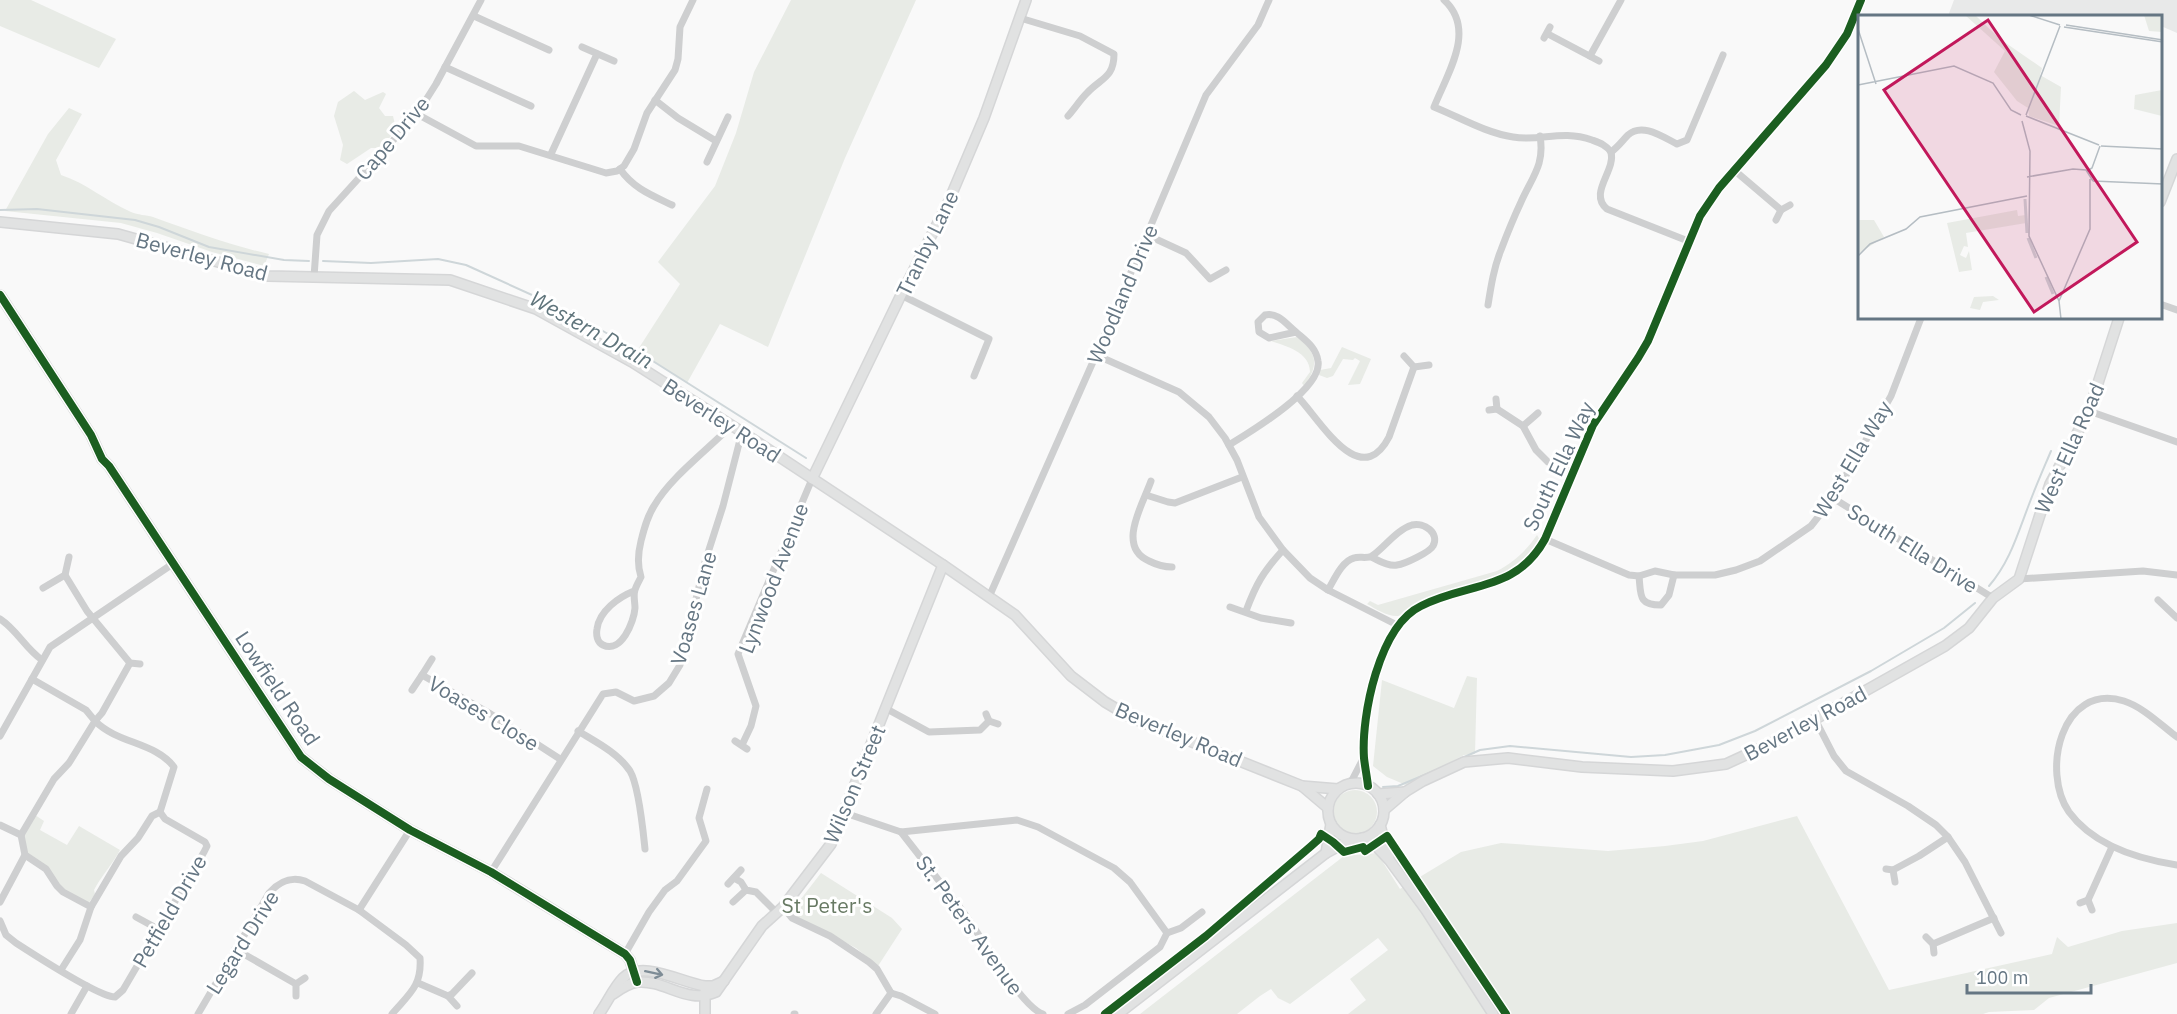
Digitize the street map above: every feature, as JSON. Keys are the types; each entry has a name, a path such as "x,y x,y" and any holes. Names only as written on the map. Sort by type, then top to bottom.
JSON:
{"main road":[{"name":"Tranby Lane","path":"812,479 948,203 984,118 1026,0"},
{"path":"2162,197 2177,159"},
{"name":"Beverley Road","path":"0,222 117,234 268,276 450,280 536,309 632,362 943,565 1015,615 1071,676 1105,702 1132,718 1302,786 1338,789"},
{"name":"Lowfield Road","path":"0,295 92,435 102,459 174,563 301,757 321,774 410,830 491,872 625,954 634,970 637,982"},
{"name":"West Ella Road","path":"2019,579 2050,484 2089,411 2118,320"},
{"name":"Wilson Street","path":"705,997 716,992 726,981 762,926 780,910 831,844 943,565"},
{"name":"Beverley Road","path":"1384,810 1405,792 1423,781 1464,762 1508,758 1582,767 1673,771 1726,764 1778,740 1945,646 1970,628 1993,598 2019,579"},
{"path":"1118,1014 1326,853 1375,831 1380,825 1384,810 1378,795 1368,786 1359,783 1350,784 1333,794 1328,808 1330,824 1326,853"},
{"name":"Beverley Road","path":"1302,786 1328,808"},
{"name":"Beverley Road","path":"1378,795 1405,792"},
{"path":"1330,824 1344,837 1374,844 1390,861 1426,910 1492,1014"},
{"path":"1380,825 1390,861"},
{"path":"599,1014 622,978 634,970 652,971 705,986 713,986 726,981"},
{"path":"613,994 637,982 650,983 705,997"},
{"path":"705,986 705,1014"}],"street":[{"name":"Cape Drive","path":"314,277 317,235 329,211 417,114 481,0"},
{"path":"417,114 476,146 508,144 551,154 606,173 620,169 634,149 644,120 677,65 680,27 693,0"},
{"name":"Woodland Drive","path":"989,597 1096,355 1206,95 1258,26 1269,0"},
{"path":"1444,0 1456,15 1460,38 1434,107 1503,135 1518,138 1576,135 1602,144 1611,152 1612,162 1600,195 1602,204 1607,209 1688,241"},
{"path":"1590,56 1621,0"},
{"name":"South Ella Way","path":"1368,786 1364,757 1368,703 1373,681 1388,644 1399,626 1407,615 1422,605 1508,577 1518,572 1535,556 1545,539 1598,416 1648,341 1688,241 1708,202 1826,65 1847,34 1861,0"},
{"path":"474,16 549,50"},
{"path":"1020,18 1080,36 1114,54 1114,66 1104,80 1089,91 1068,116"},
{"path":"1547,33 1599,61"},
{"path":"582,47 614,61"},
{"path":"551,154 597,54"},
{"path":"1611,152 1629,135 1645,129 1677,144 1687,140 1722,55"},
{"path":"445,67 531,106"},
{"path":"655,100 678,118 716,141"},
{"path":"707,162 728,117"},
{"path":"1488,304 1493,274 1500,252 1540,162 1542,152 1540,136"},
{"path":"620,169 642,191 672,205"},
{"path":"1734,170 1780,210"},
{"path":"1776,220 1780,210 1790,205"},
{"path":"1147,235 1186,253 1210,279 1226,270"},
{"path":"901,295 988,339 974,376"},
{"path":"2162,305 2177,310"},
{"path":"1229,445 1258,428 1298,396 1315,376 1318,361 1311,344 1284,320 1272,314 1264,315 1258,322 1259,332 1269,338 1296,332"},
{"name":"West Ella Way","path":"1545,539 1629,575 1639,576 1655,571 1674,575 1715,575 1760,561 1810,526 1833,498 1891,396 1921,320"},
{"path":"1096,355 1179,392 1209,417 1229,445 1259,517 1283,550 1310,578 1328,590 1399,626"},
{"path":"1404,356 1414,367"},
{"path":"1414,367 1429,365"},
{"path":"1298,396 1340,447 1350,455 1368,457 1384,446 1389,437 1414,367"},
{"path":"1496,399 1493,409 1523,426 1536,450 1548,462 1572,472"},
{"path":"2089,411 2177,442"},
{"path":"1523,426 1538,413"},
{"path":"634,591 618,600 601,617 597,626 599,643 612,646 622,640 633,619 634,591 641,577 639,550 653,507 665,490 731,426"},
{"name":"Voases Lane","path":"491,872 603,694 616,692 634,701 654,696 669,683 680,665 705,562 723,506 742,432"},
{"path":"1146,495 1175,502 1242,477"},
{"name":"Lynwood Avenue","path":"741,745 751,726 756,706 738,654 812,479"},
{"path":"1151,481 1137,516 1132,539 1134,550 1142,558 1163,567 1172,567"},
{"name":"South Ella Drive","path":"1833,498 1993,598"},
{"path":"1328,590 1345,564 1353,558 1371,557 1397,565 1428,552 1434,544 1434,535 1430,529 1414,525 1403,530 1371,557"},
{"path":"1246,611 1256,585 1265,570 1283,550"},
{"path":"69,557 65,575 87,611 130,663 140,664"},
{"path":"0,736 50,647 174,563"},
{"path":"1162,576 1163,567"},
{"path":"2019,579 2143,571 2177,575"},
{"path":"43,588 65,575"},
{"path":"1639,576 1640,592 1644,602 1649,605 1661,605 1669,595 1674,575"},
{"path":"2163,603 2177,618"},
{"path":"1230,607 1261,618 1291,623"},
{"path":"0,619 15,631 32,653 42,660"},
{"path":"422,675 432,659"},
{"path":"0,902 25,855 21,835 54,779 69,763 102,713 130,663"},
{"name":"Voases Close","path":"412,690 422,675 489,713 560,759"},
{"path":"32,679 86,710 102,728 125,741 136,742 170,761 174,767 160,812 152,816 138,838 125,849 90,907 80,940 61,969"},
{"path":"2177,737 2124,701 2105,699 2093,702 2080,708 2064,727 2058,750 2056,772 2059,793 2069,812 2083,827 2112,847 2153,861 2177,865"},
{"path":"885,708 929,732 980,730 988,718 998,724"},
{"path":"1815,719 1834,756 1846,771 1908,806 1936,825 1948,837 1965,862 2001,933"},
{"path":"578,731 610,750 630,772 639,808 640,841 645,849"},
{"name":"South Ella Way","path":"1350,784 1364,757"},
{"path":"625,954 649,912 665,890 677,881 705,841 699,818 707,789"},
{"name":"Petfield Drive","path":"0,921 6,934 27,950 87,986 109,997 115,997 123,990 207,846 205,842 165,819 160,812"},
{"path":"845,813 901,832 1017,820 1038,827 1114,868 1130,882 1167,933"},
{"path":"0,825 21,835"},
{"path":"359,910 410,830"},
{"name":"St. Peters Avenue","path":"901,832 963,911 1021,995 1036,1012 1043,1014"},
{"path":"1895,882 1889,870 1919,856 1948,837"},
{"path":"2092,910 2084,902 2112,847"},
{"path":"25,855 46,869 63,892 90,907"},
{"path":"741,870 731,881 741,882 746,890 756,892 792,918 837,940 877,969 891,993 935,1014"},
{"name":"Legard Drive","path":"198,1014 269,893 278,884 295,878 359,910 406,945 420,958 421,972 418,983"},
{"path":"733,902 746,890"},
{"path":"1068,1014 1085,1005 1160,947 1167,933 1181,928 1202,912"},
{"path":"136,917 159,929"},
{"path":"1933,944 1994,918"},
{"path":"1926,937 1933,944 1934,953"},
{"path":"235,949 296,984"},
{"path":"448,996 472,973"},
{"path":"296,984 305,978"},
{"path":"392,1014 418,983 448,996 457,1006"},
{"path":"296,984 296,996"},
{"path":"72,1014 87,986"},
{"path":"876,1014 891,993"}],"shaded area":[{"path":"1954,0 2177,0 2177,33 2162,26 2162,15 1948,15"}],"green space":[{"path":"0,0 31,0 116,39 99,68 0,26"},
{"path":"791,0 916,0 845,158 768,347 720,324 687,383 637,351 680,284 658,262 715,186 736,133 754,72"},
{"path":"354,91 365,100 383,92 386,94 379,108 385,116 393,116 395,127 390,137 379,148 371,148 347,164 340,160 343,145 334,116 338,102"},
{"path":"69,108 82,114 56,160 61,175 136,214 153,217 225,242 269,254 264,266 121,223 5,211 48,134"},
{"path":"1297,337 1309,349 1314,360 1312,372 1304,386 1302,383 1310,372 1306,359 1296,351 1271,341"},
{"path":"1342,347 1371,359 1360,384 1348,385 1360,361 1355,358 1353,360 1343,359 1333,376 1327,378 1319,375 1320,370 1331,368"},
{"path":"1537,535 1541,542 1529,557 1517,568 1489,581 1426,600 1398,616 1386,614 1367,604 1370,601 1378,605 1497,571 1519,556"},
{"path":"1467,676 1477,678 1475,754 1464,755 1406,785 1387,777 1373,766 1382,680 1454,708"},
{"path":"1355,790 1364,791 1371,796 1376,803 1376,821 1371,828 1364,833 1355,834 1346,833 1339,828 1334,821 1333,812 1334,803 1339,796 1346,791"},
{"path":"35,815 44,821 40,830 67,845 79,826 120,850 94,890 95,894 88,904 65,891 26,854 23,835"},
{"path":"1797,816 1889,990 2052,954 2057,937 2068,947 2122,931 2177,923 2177,963 2049,998 2034,1010 1983,1014 1348,1014 1366,1000 1350,979 1388,950 1378,938 1290,1004 1278,998 1271,989 1237,1014 1140,1014 1344,856 1377,853 1400,889 1461,852 1501,843 1608,851 1665,846 1703,841"},
{"name":"St Peter's","path":"821,873 892,918 902,929 878,966 856,948 797,917 794,909"}],"waterway":[{"name":"Western Drain","path":"0,210 37,209 135,220 209,247 284,260 309,261"},
{"name":"Western Drain","path":"323,261 371,263 438,259 466,265 574,314 806,458"},
{"path":"1989,586 2012,549 2051,451"},
{"path":"1462,758 1480,750 1510,746 1631,757 1665,755 1719,745 1755,731 1871,671 1944,628 1975,603"},
{"path":"1383,787 1398,786 1446,766"}],"cycle path":[{"path":"1368,786 1364,758 1366,719 1376,674 1394,632 1406,617 1421,606 1505,577 1520,568 1533,556 1545,539 1593,425 1648,341 1700,216 1719,188 1826,65 1847,34 1861,0"},
{"path":"0,295 91,435 102,459 109,466 301,757 329,779 410,830 491,872 625,954 630,960 637,982"},
{"path":"1105,1014 1206,936 1310,847 1321,834 1344,852 1363,847 1365,851 1387,836 1506,1014"}]}
